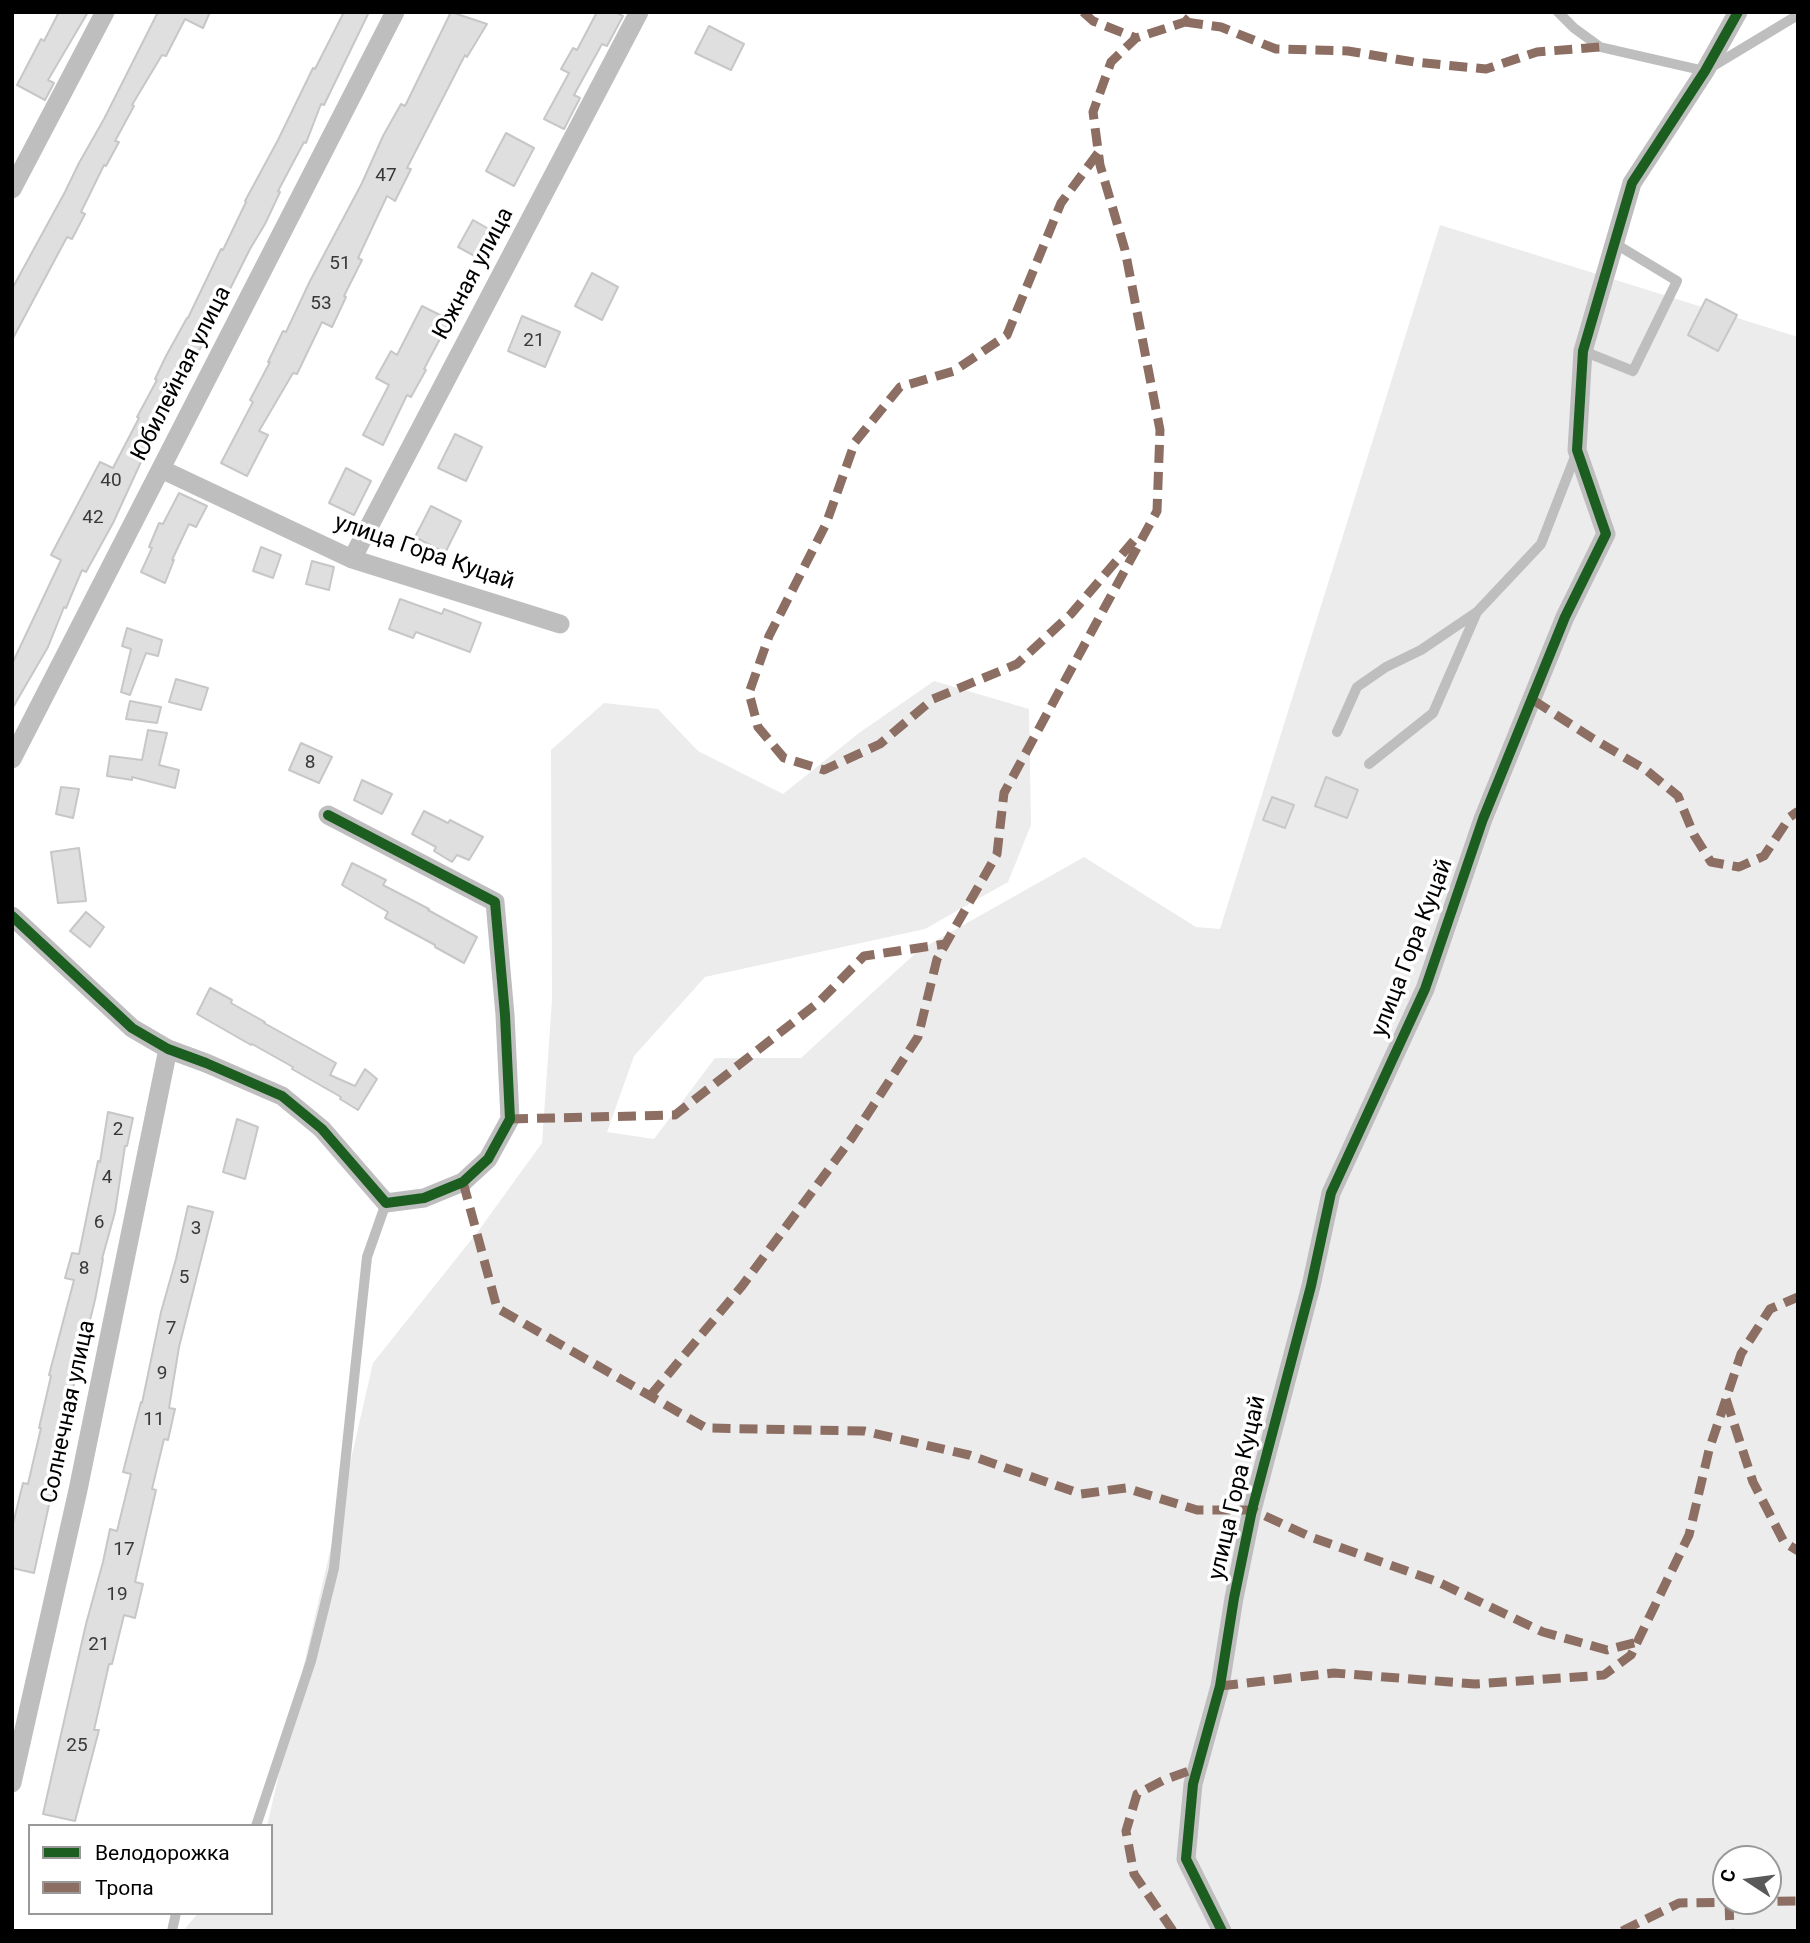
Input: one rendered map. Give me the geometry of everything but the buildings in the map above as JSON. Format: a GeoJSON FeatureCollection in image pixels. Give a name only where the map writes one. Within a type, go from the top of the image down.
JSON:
{"type":"FeatureCollection","features":[{"type":"Feature","properties":{"kind":"street"},"geometry":{"type":"LineString","coordinates":[[12,189],[105,12]]}},
{"type":"Feature","properties":{"kind":"street","name":"Юбилейная улица"},"geometry":{"type":"LineString","coordinates":[[12,759],[395,12]]}},
{"type":"Feature","properties":{"kind":"street","name":"Южная улица"},"geometry":{"type":"LineString","coordinates":[[352,559],[639,12]]}},
{"type":"Feature","properties":{"kind":"street","name":"улица Гора Куцай"},"geometry":{"type":"LineString","coordinates":[[1222,1931],[1186,1859],[1193,1784],[1220,1686],[1252,1510],[1311,1286],[1331,1193],[1425,989],[1483,819],[1565,618],[1606,534],[1577,450],[1583,351],[1632,183],[1705,71],[1738,12]]}},
{"type":"Feature","properties":{"kind":"street","name":"улица Гора Куцай"},"geometry":{"type":"LineString","coordinates":[[161,469],[352,559],[560,624]]}},
{"type":"Feature","properties":{"kind":"street"},"geometry":{"type":"LineString","coordinates":[[12,916],[132,1028],[168,1049],[282,1096],[322,1129],[386,1203],[424,1198],[463,1182],[488,1159],[510,1119],[505,1015],[495,902],[328,815]]}},
{"type":"Feature","properties":{"kind":"street","name":"Солнечная улица"},"geometry":{"type":"LineString","coordinates":[[12,1783],[78,1490],[168,1049]]}},
{"type":"Feature","properties":{"kind":"lane"},"geometry":{"type":"LineString","coordinates":[[1558,12],[1574,29],[1600,47],[1705,71],[1798,15]]}},
{"type":"Feature","properties":{"kind":"lane"},"geometry":{"type":"LineString","coordinates":[[1583,351],[1633,371],[1676,281],[1614,243]]}},
{"type":"Feature","properties":{"kind":"lane"},"geometry":{"type":"LineString","coordinates":[[1337,732],[1357,687],[1387,667],[1421,650],[1477,612],[1541,544],[1577,450]]}},
{"type":"Feature","properties":{"kind":"lane"},"geometry":{"type":"LineString","coordinates":[[1369,764],[1433,713],[1477,612]]}},
{"type":"Feature","properties":{"kind":"lane"},"geometry":{"type":"LineString","coordinates":[[257,1824],[312,1661],[334,1568],[367,1257],[386,1203]]}},
{"type":"Feature","properties":{"kind":"shaded area"},"geometry":{"type":"Polygon","coordinates":[[[1440,225],[1798,337],[1798,1931],[183,1931],[196,1915],[273,1915],[273,1824],[267,1824],[373,1363],[479,1230],[542,1143],[552,1000],[551,750],[604,703],[658,709],[698,751],[783,794],[859,733],[934,681],[1029,709],[1031,825],[1008,882],[925,929],[705,977],[634,1056],[607,1132],[654,1139],[715,1058],[801,1058],[919,950],[1084,857],[1196,927],[1220,929],[1440,225]]]}},
{"type":"Feature","properties":{"kind":"marked path"},"geometry":{"type":"LineString","coordinates":[[1083,12],[1093,21],[1136,38]]}},
{"type":"Feature","properties":{"kind":"marked path"},"geometry":{"type":"LineString","coordinates":[[650,1396],[742,1286],[852,1138],[918,1037],[937,959],[997,854],[1004,793],[1157,511],[1160,430],[1125,250],[1100,165],[1093,112],[1111,62],[1136,38],[1185,22],[1194,12]]}},
{"type":"Feature","properties":{"kind":"marked path"},"geometry":{"type":"LineString","coordinates":[[1185,22],[1221,27],[1276,49],[1348,51],[1414,62],[1486,69],[1537,52],[1600,47]]}},
{"type":"Feature","properties":{"kind":"marked path"},"geometry":{"type":"LineString","coordinates":[[1098,153],[1061,203],[1007,335],[954,371],[900,387],[855,442],[826,524],[769,636],[749,693],[758,727],[784,758],[824,770],[880,744],[933,699],[1017,664],[1071,614],[1136,538]]}},
{"type":"Feature","properties":{"kind":"marked path"},"geometry":{"type":"LineString","coordinates":[[1533,700],[1646,770],[1678,796],[1694,835],[1711,862],[1739,867],[1764,856],[1790,817],[1798,811]]}},
{"type":"Feature","properties":{"kind":"marked path"},"geometry":{"type":"LineString","coordinates":[[510,1119],[675,1115],[819,1002],[864,956],[945,944]]}},
{"type":"Feature","properties":{"kind":"marked path"},"geometry":{"type":"LineString","coordinates":[[463,1182],[497,1308],[706,1428],[864,1431],[969,1455],[1081,1494],[1126,1488],[1197,1510],[1252,1510],[1311,1537],[1438,1582],[1543,1632],[1607,1650],[1637,1642]]}},
{"type":"Feature","properties":{"kind":"marked path"},"geometry":{"type":"LineString","coordinates":[[1220,1686],[1334,1673],[1475,1684],[1604,1675],[1631,1655],[1689,1535],[1709,1450],[1741,1354],[1770,1309],[1798,1297]]}},
{"type":"Feature","properties":{"kind":"marked path"},"geometry":{"type":"LineString","coordinates":[[1726,1399],[1753,1482],[1784,1542],[1798,1551]]}},
{"type":"Feature","properties":{"kind":"marked path"},"geometry":{"type":"LineString","coordinates":[[1173,1931],[1134,1874],[1126,1831],[1137,1794],[1164,1780],[1197,1768]]}},
{"type":"Feature","properties":{"kind":"marked path"},"geometry":{"type":"LineString","coordinates":[[1622,1931],[1679,1903],[1798,1901]]}},
{"type":"Feature","properties":{"kind":"marked path"},"geometry":{"type":"LineString","coordinates":[[1729,1915],[1730,1931]]}},
{"type":"Feature","properties":{"kind":"cycle path"},"geometry":{"type":"LineString","coordinates":[[1222,1931],[1186,1859],[1193,1784],[1220,1686],[1252,1510],[1311,1286],[1331,1193],[1425,989],[1483,819],[1565,617],[1606,534],[1577,450],[1583,351],[1632,183],[1705,71],[1738,12]]}},
{"type":"Feature","properties":{"kind":"cycle path"},"geometry":{"type":"LineString","coordinates":[[12,916],[132,1028],[168,1049],[282,1096],[322,1129],[386,1203],[424,1198],[463,1182],[488,1159],[510,1119],[505,1015],[495,902],[328,815]]}}]}
